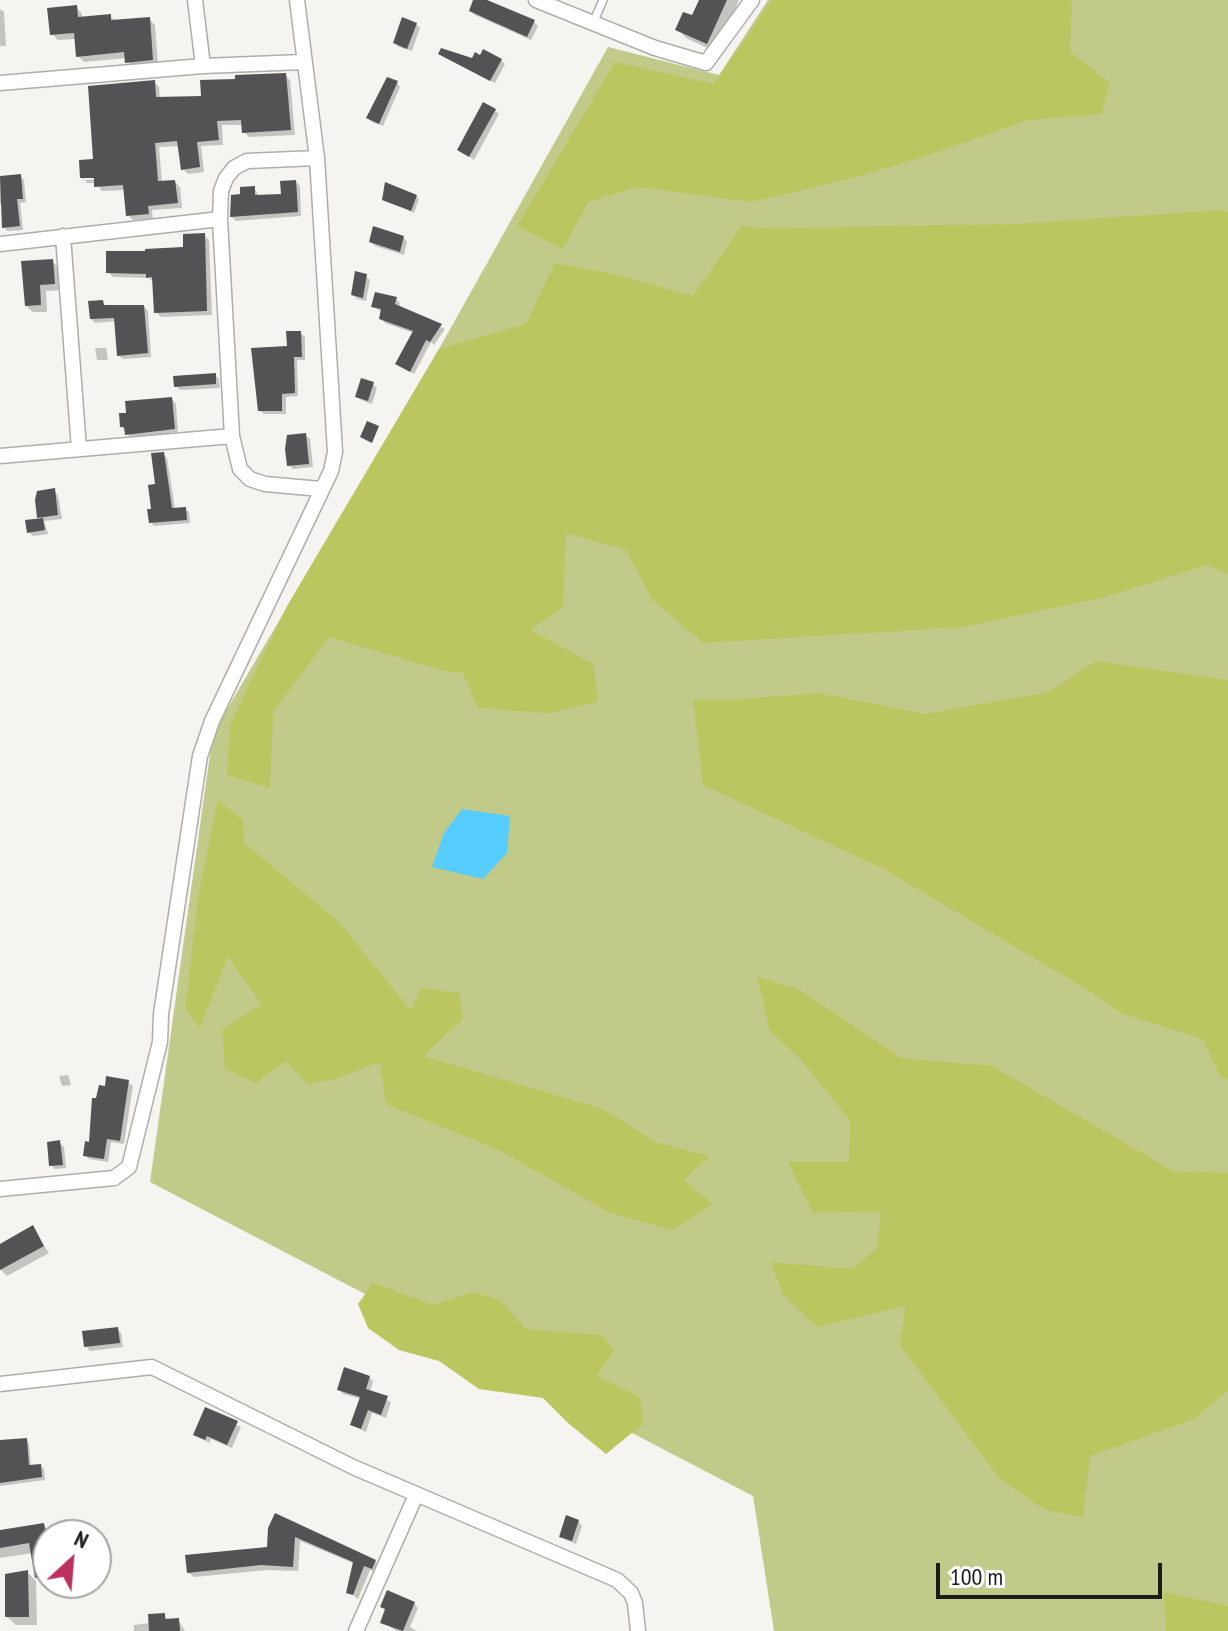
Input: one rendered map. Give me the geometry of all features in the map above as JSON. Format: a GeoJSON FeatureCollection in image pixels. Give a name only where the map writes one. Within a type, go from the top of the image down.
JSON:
{"type":"FeatureCollection","features":[{"type":"Feature","properties":{"kind":"street"},"geometry":{"type":"LineString","coordinates":[[195,0],[203,66]]}},
{"type":"Feature","properties":{"kind":"street"},"geometry":{"type":"LineString","coordinates":[[0,1189],[114,1178],[129,1167],[160,1042],[161,1014],[200,756],[212,721],[331,471],[335,452],[317,158],[297,0]]}},
{"type":"Feature","properties":{"kind":"street"},"geometry":{"type":"LineString","coordinates":[[536,0],[655,48],[706,63],[752,0]]}},
{"type":"Feature","properties":{"kind":"street"},"geometry":{"type":"LineString","coordinates":[[0,83],[203,66],[303,62]]}},
{"type":"Feature","properties":{"kind":"street"},"geometry":{"type":"LineString","coordinates":[[317,158],[247,161],[234,168],[221,191],[220,219],[232,436],[240,469],[250,479],[265,484],[321,489]]}},
{"type":"Feature","properties":{"kind":"street"},"geometry":{"type":"LineString","coordinates":[[0,244],[220,219]]}},
{"type":"Feature","properties":{"kind":"street"},"geometry":{"type":"LineString","coordinates":[[63,236],[79,449]]}},
{"type":"Feature","properties":{"kind":"street"},"geometry":{"type":"LineString","coordinates":[[0,456],[232,436]]}},
{"type":"Feature","properties":{"kind":"street"},"geometry":{"type":"LineString","coordinates":[[0,1384],[152,1367],[353,1467],[617,1580],[631,1593],[638,1631]]}},
{"type":"Feature","properties":{"kind":"street"},"geometry":{"type":"LineString","coordinates":[[356,1631],[416,1495]]}},
{"type":"Feature","properties":{"kind":"lane"},"geometry":{"type":"LineString","coordinates":[[594,21],[603,0]]}},
{"type":"Feature","properties":{"kind":"green space"},"geometry":{"type":"Polygon","coordinates":[[[768,0],[1228,0],[1228,1631],[774,1631],[753,1496],[150,1182],[213,733],[439,349],[608,47],[719,75],[768,0]]]}},
{"type":"Feature","properties":{"kind":"green space"},"geometry":{"type":"Polygon","coordinates":[[[772,0],[1072,0],[1070,52],[1109,82],[1102,114],[1028,120],[856,177],[752,202],[638,187],[588,202],[563,249],[517,226],[615,62],[714,84],[772,0]]]}},
{"type":"Feature","properties":{"kind":"green space"},"geometry":{"type":"Polygon","coordinates":[[[1220,210],[1228,212],[1228,574],[1207,565],[1105,597],[963,627],[703,643],[652,599],[626,550],[566,533],[563,607],[530,630],[593,664],[598,701],[549,713],[478,708],[463,673],[441,670],[329,637],[273,712],[270,788],[227,775],[230,725],[287,606],[439,349],[526,324],[555,263],[621,276],[693,296],[742,226],[1017,224],[1220,210]]]}},
{"type":"Feature","properties":{"kind":"green space"},"geometry":{"type":"Polygon","coordinates":[[[1096,661],[1228,680],[1228,1079],[1220,1076],[1203,1039],[1123,1014],[882,868],[703,785],[693,700],[819,693],[925,714],[1049,692],[1096,661]]]}},
{"type":"Feature","properties":{"kind":"green space"},"geometry":{"type":"Polygon","coordinates":[[[218,800],[243,820],[244,843],[339,922],[411,1011],[421,988],[459,993],[463,1019],[423,1056],[603,1109],[655,1142],[710,1156],[684,1180],[712,1204],[672,1230],[608,1212],[501,1151],[386,1104],[380,1062],[335,1079],[308,1084],[286,1061],[256,1083],[225,1069],[222,1030],[261,1004],[228,956],[200,1028],[185,1009],[200,886],[218,800]]]}},
{"type":"Feature","properties":{"kind":"green space"},"geometry":{"type":"Polygon","coordinates":[[[757,977],[798,989],[902,1058],[992,1066],[1173,1171],[1228,1173],[1228,1390],[1194,1419],[1090,1456],[1083,1517],[1045,1510],[999,1478],[900,1345],[905,1306],[817,1327],[783,1294],[771,1262],[853,1269],[877,1248],[881,1212],[813,1213],[788,1162],[849,1162],[850,1120],[801,1060],[770,1031],[757,977]]]}},
{"type":"Feature","properties":{"kind":"green space"},"geometry":{"type":"Polygon","coordinates":[[[373,1283],[433,1305],[473,1292],[499,1300],[527,1329],[601,1335],[614,1350],[597,1376],[640,1397],[643,1424],[606,1454],[543,1398],[479,1389],[439,1361],[399,1350],[368,1328],[358,1304],[373,1283]]]}},
{"type":"Feature","properties":{"kind":"green space"},"geometry":{"type":"Polygon","coordinates":[[[1164,1592],[1228,1606],[1228,1631],[1166,1631],[1164,1592]]]}},
{"type":"Feature","properties":{"kind":"water"},"geometry":{"type":"Polygon","coordinates":[[[462,809],[510,816],[507,853],[483,879],[432,867],[444,833],[462,809]]]}},
{"type":"Feature","properties":{"kind":"building"},"geometry":{"type":"Polygon","coordinates":[[[473,0],[487,0],[535,20],[527,37],[469,11],[473,0]]]}},
{"type":"Feature","properties":{"kind":"building"},"geometry":{"type":"Polygon","coordinates":[[[699,0],[727,0],[707,44],[675,30],[683,12],[692,15],[699,0]]]}},
{"type":"Feature","properties":{"kind":"building"},"geometry":{"type":"Polygon","coordinates":[[[77,5],[78,17],[111,14],[111,20],[150,17],[153,60],[125,63],[124,52],[76,57],[74,33],[50,35],[47,8],[77,5]]]}},
{"type":"Feature","properties":{"kind":"building"},"geometry":{"type":"Polygon","coordinates":[[[402,17],[417,23],[407,49],[393,43],[402,17]]]}},
{"type":"Feature","properties":{"kind":"building"},"geometry":{"type":"Polygon","coordinates":[[[441,48],[472,58],[475,52],[480,55],[483,49],[502,59],[490,81],[438,54],[441,48]]]}},
{"type":"Feature","properties":{"kind":"building"},"geometry":{"type":"Polygon","coordinates":[[[286,73],[291,130],[242,133],[241,120],[217,121],[219,140],[197,142],[200,167],[181,170],[177,141],[155,143],[158,181],[175,180],[178,203],[148,206],[149,214],[126,216],[123,185],[94,187],[94,178],[80,178],[79,160],[93,159],[88,86],[155,80],[156,97],[201,96],[200,80],[286,73]]]}},
{"type":"Feature","properties":{"kind":"building"},"geometry":{"type":"Polygon","coordinates":[[[387,77],[398,81],[379,124],[366,118],[387,77]]]}},
{"type":"Feature","properties":{"kind":"building"},"geometry":{"type":"Polygon","coordinates":[[[483,102],[496,109],[469,157],[457,150],[483,102]]]}},
{"type":"Feature","properties":{"kind":"building"},"geometry":{"type":"Polygon","coordinates":[[[21,174],[23,199],[17,199],[20,226],[2,228],[0,176],[21,174]]]}},
{"type":"Feature","properties":{"kind":"building"},"geometry":{"type":"Polygon","coordinates":[[[296,180],[298,212],[230,217],[231,195],[240,194],[240,187],[255,186],[255,195],[281,194],[280,181],[296,180]]]}},
{"type":"Feature","properties":{"kind":"building"},"geometry":{"type":"Polygon","coordinates":[[[385,182],[417,195],[411,211],[382,200],[385,182]]]}},
{"type":"Feature","properties":{"kind":"building"},"geometry":{"type":"Polygon","coordinates":[[[373,226],[404,236],[400,252],[369,242],[373,226]]]}},
{"type":"Feature","properties":{"kind":"building"},"geometry":{"type":"Polygon","coordinates":[[[205,233],[207,311],[154,313],[152,277],[146,278],[146,274],[106,273],[106,251],[183,247],[183,234],[205,233]]]}},
{"type":"Feature","properties":{"kind":"building"},"geometry":{"type":"Polygon","coordinates":[[[53,259],[55,284],[40,285],[41,305],[25,306],[21,261],[53,259]]]}},
{"type":"Feature","properties":{"kind":"building"},"geometry":{"type":"Polygon","coordinates":[[[355,271],[367,274],[363,298],[351,295],[355,271]]]}},
{"type":"Feature","properties":{"kind":"building"},"geometry":{"type":"Polygon","coordinates":[[[375,292],[397,297],[395,304],[442,324],[430,342],[426,340],[410,372],[395,364],[413,331],[379,319],[381,309],[371,307],[375,292]]]}},
{"type":"Feature","properties":{"kind":"building"},"geometry":{"type":"Polygon","coordinates":[[[103,300],[104,305],[144,305],[148,353],[117,356],[114,318],[90,319],[88,301],[103,300]]]}},
{"type":"Feature","properties":{"kind":"building"},"geometry":{"type":"Polygon","coordinates":[[[286,331],[301,331],[302,357],[294,357],[295,393],[282,394],[282,411],[258,411],[251,348],[287,346],[286,331]]]}},
{"type":"Feature","properties":{"kind":"building"},"geometry":{"type":"Polygon","coordinates":[[[216,373],[216,384],[174,387],[173,376],[216,373]]]}},
{"type":"Feature","properties":{"kind":"building"},"geometry":{"type":"Polygon","coordinates":[[[361,378],[374,382],[368,401],[355,397],[361,378]]]}},
{"type":"Feature","properties":{"kind":"building"},"geometry":{"type":"Polygon","coordinates":[[[172,397],[175,429],[125,435],[124,427],[120,427],[119,413],[126,413],[125,401],[172,397]]]}},
{"type":"Feature","properties":{"kind":"building"},"geometry":{"type":"Polygon","coordinates":[[[367,421],[379,426],[372,443],[360,437],[367,421]]]}},
{"type":"Feature","properties":{"kind":"building"},"geometry":{"type":"Polygon","coordinates":[[[306,433],[309,464],[287,466],[287,435],[306,433]]]}},
{"type":"Feature","properties":{"kind":"building"},"geometry":{"type":"Polygon","coordinates":[[[164,452],[172,508],[186,507],[187,520],[149,523],[148,485],[155,484],[151,453],[164,452]]]}},
{"type":"Feature","properties":{"kind":"building"},"geometry":{"type":"Polygon","coordinates":[[[55,488],[58,515],[37,518],[37,491],[55,488]]]}},
{"type":"Feature","properties":{"kind":"building"},"geometry":{"type":"Polygon","coordinates":[[[43,518],[45,530],[27,533],[25,520],[43,518]]]}},
{"type":"Feature","properties":{"kind":"building"},"geometry":{"type":"Polygon","coordinates":[[[106,1076],[129,1080],[120,1141],[107,1139],[104,1159],[83,1156],[85,1141],[89,1142],[92,1098],[96,1098],[99,1085],[105,1086],[106,1076]]]}},
{"type":"Feature","properties":{"kind":"building"},"geometry":{"type":"Polygon","coordinates":[[[60,1140],[63,1165],[49,1166],[47,1142],[60,1140]]]}},
{"type":"Feature","properties":{"kind":"building"},"geometry":{"type":"Polygon","coordinates":[[[33,1225],[44,1246],[0,1270],[0,1244],[33,1225]]]}},
{"type":"Feature","properties":{"kind":"building"},"geometry":{"type":"Polygon","coordinates":[[[118,1327],[120,1343],[84,1347],[82,1331],[118,1327]]]}},
{"type":"Feature","properties":{"kind":"building"},"geometry":{"type":"Polygon","coordinates":[[[344,1367],[370,1376],[366,1389],[388,1396],[381,1415],[368,1410],[361,1429],[350,1425],[360,1397],[337,1390],[344,1367]]]}},
{"type":"Feature","properties":{"kind":"building"},"geometry":{"type":"Polygon","coordinates":[[[205,1407],[238,1421],[227,1445],[207,1436],[205,1440],[193,1435],[205,1407]]]}},
{"type":"Feature","properties":{"kind":"building"},"geometry":{"type":"Polygon","coordinates":[[[27,1438],[29,1465],[41,1464],[42,1477],[0,1483],[0,1440],[27,1438]]]}},
{"type":"Feature","properties":{"kind":"building"},"geometry":{"type":"Polygon","coordinates":[[[275,1513],[376,1560],[372,1569],[364,1566],[353,1595],[346,1593],[353,1562],[295,1537],[293,1567],[261,1565],[187,1573],[185,1555],[267,1547],[268,1528],[275,1513]]]}},
{"type":"Feature","properties":{"kind":"building"},"geometry":{"type":"Polygon","coordinates":[[[566,1515],[579,1520],[572,1541],[559,1537],[566,1515]]]}},
{"type":"Feature","properties":{"kind":"building"},"geometry":{"type":"Polygon","coordinates":[[[32,1525],[32,1560],[29,1543],[0,1548],[0,1530],[32,1525]]]}},
{"type":"Feature","properties":{"kind":"building"},"geometry":{"type":"Polygon","coordinates":[[[28,1570],[29,1617],[5,1617],[5,1574],[28,1570]]]}},
{"type":"Feature","properties":{"kind":"building"},"geometry":{"type":"Polygon","coordinates":[[[387,1590],[415,1602],[403,1631],[380,1623],[385,1609],[380,1607],[387,1590]]]}},
{"type":"Feature","properties":{"kind":"building"},"geometry":{"type":"Polygon","coordinates":[[[165,1613],[165,1619],[179,1618],[180,1631],[149,1631],[148,1614],[165,1613]]]}}]}
